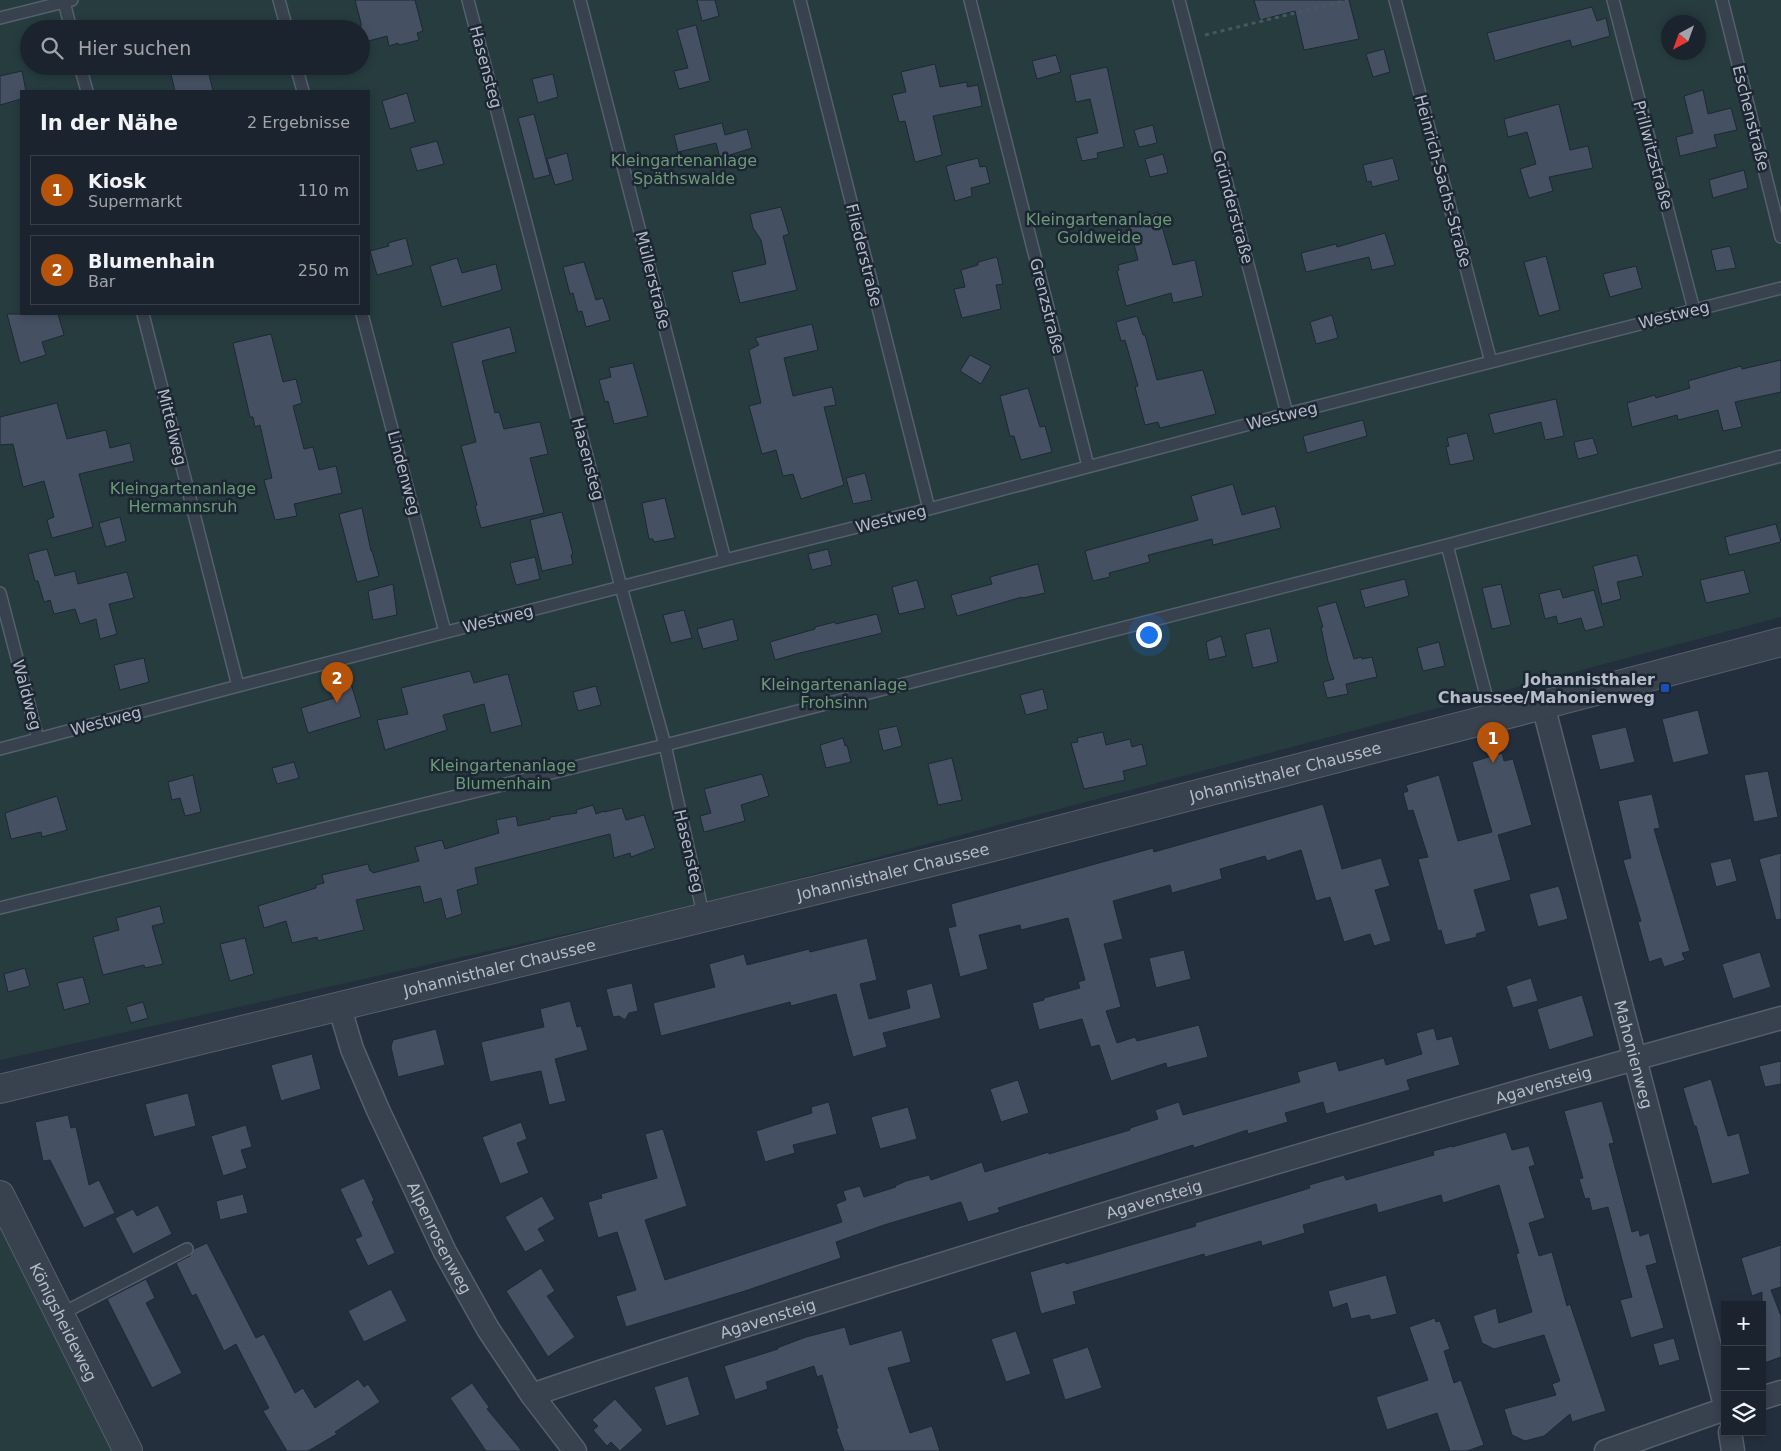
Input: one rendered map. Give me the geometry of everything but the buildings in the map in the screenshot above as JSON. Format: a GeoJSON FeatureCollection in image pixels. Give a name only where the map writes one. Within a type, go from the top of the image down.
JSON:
{"type":"FeatureCollection","features":[{"type":"Feature","properties":{"kind":"street","name":"Johannisthaler Chaussee"},"geometry":{"type":"LineString","coordinates":[[0,1089],[981,850],[1543,706],[1781,642]]}},
{"type":"Feature","properties":{"kind":"street","name":"Mahonienweg"},"geometry":{"type":"LineString","coordinates":[[1543,706],[1721,1391]]}},
{"type":"Feature","properties":{"kind":"street","name":"Alpenrosenweg"},"geometry":{"type":"LineString","coordinates":[[340,1005],[352,1049],[444,1252],[488,1328],[532,1395],[575,1451]]}},
{"type":"Feature","properties":{"kind":"street","name":"Agavensteig"},"geometry":{"type":"LineString","coordinates":[[532,1395],[631,1361],[1087,1218],[1781,1018]]}},
{"type":"Feature","properties":{"kind":"street","name":"Königsheideweg"},"geometry":{"type":"LineString","coordinates":[[0,1195],[128,1451]]}},
{"type":"Feature","properties":{"kind":"street"},"geometry":{"type":"LineString","coordinates":[[1766,1397],[1781,1392]]}},
{"type":"Feature","properties":{"kind":"street"},"geometry":{"type":"LineString","coordinates":[[1606,1451],[1721,1411]]}},
{"type":"Feature","properties":{"kind":"street"},"geometry":{"type":"LineString","coordinates":[[1731,1436],[1733,1451]]}},
{"type":"Feature","properties":{"kind":"lane"},"geometry":{"type":"LineString","coordinates":[[279,0],[284,20]]}},
{"type":"Feature","properties":{"kind":"lane","name":"Hasensteg"},"geometry":{"type":"LineString","coordinates":[[468,0],[621,587],[665,744],[704,918]]}},
{"type":"Feature","properties":{"kind":"lane","name":"Müllerstraße"},"geometry":{"type":"LineString","coordinates":[[580,0],[725,560]]}},
{"type":"Feature","properties":{"kind":"lane","name":"Fliederstraße"},"geometry":{"type":"LineString","coordinates":[[800,0],[929,510]]}},
{"type":"Feature","properties":{"kind":"lane","name":"Grenzstraße"},"geometry":{"type":"LineString","coordinates":[[970,0],[1088,466]]}},
{"type":"Feature","properties":{"kind":"lane","name":"Gründerstraße"},"geometry":{"type":"LineString","coordinates":[[1179,0],[1287,414]]}},
{"type":"Feature","properties":{"kind":"lane","name":"Heinrich-Sachs-Straße"},"geometry":{"type":"LineString","coordinates":[[1395,0],[1491,362]]}},
{"type":"Feature","properties":{"kind":"lane","name":"Prillwitzstraße"},"geometry":{"type":"LineString","coordinates":[[1613,0],[1694,310]]}},
{"type":"Feature","properties":{"kind":"lane","name":"Eschenstraße"},"geometry":{"type":"LineString","coordinates":[[1722,0],[1781,237]]}},
{"type":"Feature","properties":{"kind":"lane"},"geometry":{"type":"LineString","coordinates":[[0,18],[68,1],[70,20]]}},
{"type":"Feature","properties":{"kind":"lane"},"geometry":{"type":"LineString","coordinates":[[83,75],[87,90]]}},
{"type":"Feature","properties":{"kind":"lane"},"geometry":{"type":"LineString","coordinates":[[299,75],[303,90]]}},
{"type":"Feature","properties":{"kind":"lane","name":"Westweg"},"geometry":{"type":"LineString","coordinates":[[0,749],[725,560],[929,510],[1287,414],[1781,288]]}},
{"type":"Feature","properties":{"kind":"lane","name":"Mittelweg"},"geometry":{"type":"LineString","coordinates":[[143,315],[238,686]]}},
{"type":"Feature","properties":{"kind":"lane","name":"Lindenweg"},"geometry":{"type":"LineString","coordinates":[[362,315],[446,632]]}},
{"type":"Feature","properties":{"kind":"lane"},"geometry":{"type":"LineString","coordinates":[[0,908],[665,744],[1447,545],[1781,456]]}},
{"type":"Feature","properties":{"kind":"lane"},"geometry":{"type":"LineString","coordinates":[[1447,545],[1492,718]]}},
{"type":"Feature","properties":{"kind":"lane","name":"Waldweg"},"geometry":{"type":"LineString","coordinates":[[0,593],[38,739]]}},
{"type":"Feature","properties":{"kind":"lane"},"geometry":{"type":"LineString","coordinates":[[60,1315],[186,1249]]}},
{"type":"Feature","properties":{"kind":"path"},"geometry":{"type":"LineString","coordinates":[[1190,39],[1348,0]]}},
{"type":"Feature","properties":{"kind":"green space"},"geometry":{"type":"Polygon","coordinates":[[[0,0],[466,0],[598,458],[470,0],[1781,0],[1781,617],[709,902],[0,1060],[0,0]]]}},
{"type":"Feature","properties":{"kind":"green space"},"geometry":{"type":"Polygon","coordinates":[[[0,1225],[112,1451],[0,1451],[0,1225]]]}},
{"type":"Feature","properties":{"kind":"place","name":"Johannisthaler Chaussee/Mahonienweg"},"geometry":{"type":"Point","coordinates":[1665,688]}},
{"type":"Feature","properties":{"kind":"place","name":"Blumenhain"},"geometry":{"type":"Point","coordinates":[337,703]}},
{"type":"Feature","properties":{"kind":"place","name":"Kiosk"},"geometry":{"type":"Point","coordinates":[1493,763]}},
{"type":"Feature","properties":{"kind":"park label","name":"Kleingartenanlage Späthswalde"},"geometry":{"type":"Point","coordinates":[684,169]}},
{"type":"Feature","properties":{"kind":"park label","name":"Kleingartenanlage Goldweide"},"geometry":{"type":"Point","coordinates":[1099,228]}},
{"type":"Feature","properties":{"kind":"park label","name":"Kleingartenanlage Hermannsruh"},"geometry":{"type":"Point","coordinates":[183,497]}},
{"type":"Feature","properties":{"kind":"park label","name":"Kleingartenanlage Frohsinn"},"geometry":{"type":"Point","coordinates":[834,693]}},
{"type":"Feature","properties":{"kind":"park label","name":"Kleingartenanlage Blumenhain"},"geometry":{"type":"Point","coordinates":[503,774]}}]}
